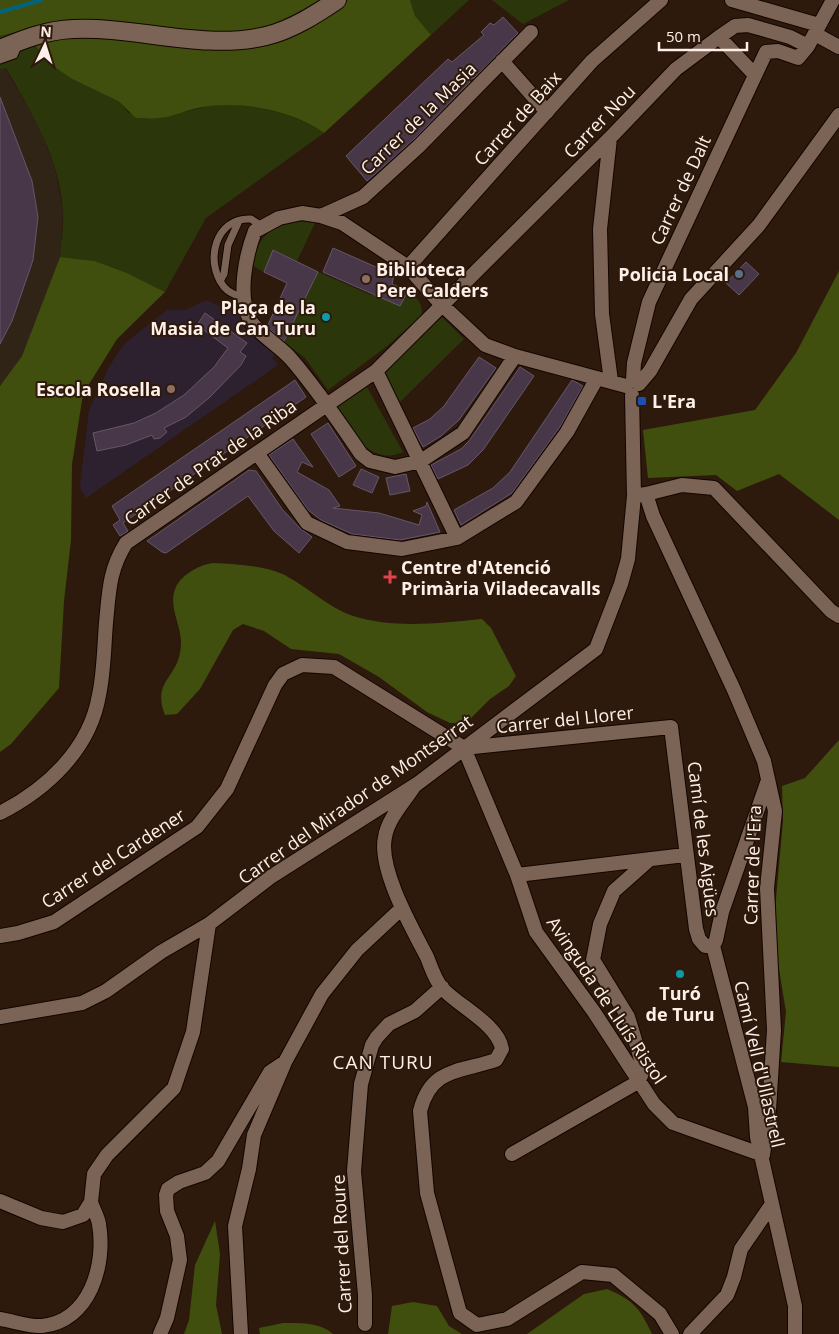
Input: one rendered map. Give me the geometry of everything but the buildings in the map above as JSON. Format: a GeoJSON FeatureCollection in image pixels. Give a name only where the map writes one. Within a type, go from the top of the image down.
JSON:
{"type":"FeatureCollection","features":[{"type":"Feature","properties":{"kind":"street"},"geometry":{"type":"LineString","coordinates":[[0,49],[39,34],[73,29],[193,38],[248,39],[264,36],[290,27],[337,0]]}},
{"type":"Feature","properties":{"kind":"street","name":"Carrer de Baix"},"geometry":{"type":"LineString","coordinates":[[408,268],[592,61],[661,0]]}},
{"type":"Feature","properties":{"kind":"street"},"geometry":{"type":"LineString","coordinates":[[732,0],[839,47]]}},
{"type":"Feature","properties":{"kind":"street"},"geometry":{"type":"LineString","coordinates":[[814,35],[833,0]]}},
{"type":"Feature","properties":{"kind":"street","name":"Carrer Nou"},"geometry":{"type":"LineString","coordinates":[[441,304],[610,138],[676,69],[719,37],[735,26],[748,25],[783,35],[814,35]]}},
{"type":"Feature","properties":{"kind":"street","name":"Carrer de la Masia"},"geometry":{"type":"LineString","coordinates":[[321,216],[363,197],[419,146],[531,32]]}},
{"type":"Feature","properties":{"kind":"street","name":"Carrer de Dalt"},"geometry":{"type":"LineString","coordinates":[[632,386],[634,363],[649,302],[766,52],[778,51],[798,58],[814,35]]}},
{"type":"Feature","properties":{"kind":"street"},"geometry":{"type":"LineString","coordinates":[[719,37],[755,75]]}},
{"type":"Feature","properties":{"kind":"street"},"geometry":{"type":"LineString","coordinates":[[502,61],[547,112]]}},
{"type":"Feature","properties":{"kind":"street"},"geometry":{"type":"LineString","coordinates":[[516,356],[462,433],[421,461],[395,467],[370,461],[361,454],[326,404],[290,358],[250,320],[244,298],[244,275],[247,253],[255,231],[287,216],[302,213],[321,216],[342,223],[408,268],[441,304],[485,345],[516,356],[632,386],[650,372],[691,299],[759,225],[839,115]]}},
{"type":"Feature","properties":{"kind":"street"},"geometry":{"type":"LineString","coordinates":[[257,453],[307,522],[347,542],[402,549],[457,538],[516,502],[604,380],[600,229],[610,138]]}},
{"type":"Feature","properties":{"kind":"street","name":"Carrer de Prat de la Riba"},"geometry":{"type":"LineString","coordinates":[[0,813],[41,788],[70,759],[87,732],[99,696],[110,578],[117,558],[126,543],[376,371],[441,304]]}},
{"type":"Feature","properties":{"kind":"street"},"geometry":{"type":"LineString","coordinates":[[376,371],[457,538]]}},
{"type":"Feature","properties":{"kind":"street","name":"Carrer del Mirador de Montserrat"},"geometry":{"type":"LineString","coordinates":[[0,1017],[92,1000],[161,952],[209,924],[272,876],[377,807],[417,784],[596,649],[621,584],[628,559],[640,495],[632,386]]}},
{"type":"Feature","properties":{"kind":"street"},"geometry":{"type":"LineString","coordinates":[[640,495],[682,485],[714,488],[789,568],[831,611],[839,616]]}},
{"type":"Feature","properties":{"kind":"street","name":"Carrer de l'Era"},"geometry":{"type":"LineString","coordinates":[[640,495],[653,516],[734,690],[764,761],[775,811],[767,888],[774,1030],[769,1110],[763,1155]]}},
{"type":"Feature","properties":{"kind":"street","name":"Carrer del Cardener"},"geometry":{"type":"LineString","coordinates":[[0,936],[18,933],[54,922],[197,827],[227,789],[275,684],[283,674],[302,665],[334,667],[464,748]]}},
{"type":"Feature","properties":{"kind":"street","name":"Carrer del Llorer"},"geometry":{"type":"LineString","coordinates":[[464,748],[671,727]]}},
{"type":"Feature","properties":{"kind":"street","name":"Camí de les Aigües"},"geometry":{"type":"LineString","coordinates":[[671,727],[685,855],[699,939],[705,946],[713,946]]}},
{"type":"Feature","properties":{"kind":"street","name":"Avinguda de Lluís Ristol"},"geometry":{"type":"LineString","coordinates":[[464,748],[517,874],[536,932],[594,1012],[654,1104],[673,1123],[763,1155]]}},
{"type":"Feature","properties":{"kind":"street"},"geometry":{"type":"LineString","coordinates":[[713,946],[722,912],[768,780]]}},
{"type":"Feature","properties":{"kind":"street"},"geometry":{"type":"LineString","coordinates":[[417,784],[388,828],[383,846],[388,869],[402,908],[442,987],[496,1034],[502,1049],[496,1060],[456,1070],[437,1079],[423,1098],[420,1111],[427,1193],[460,1313],[477,1325],[507,1320],[582,1272],[605,1274],[613,1275],[654,1309],[672,1334]]}},
{"type":"Feature","properties":{"kind":"street"},"geometry":{"type":"LineString","coordinates":[[517,874],[685,855]]}},
{"type":"Feature","properties":{"kind":"street"},"geometry":{"type":"LineString","coordinates":[[512,1154],[638,1082],[644,1069],[628,1018],[593,960],[600,924],[614,891],[650,859]]}},
{"type":"Feature","properties":{"kind":"street"},"geometry":{"type":"LineString","coordinates":[[240,1334],[235,1226],[249,1169],[254,1135],[285,1062],[322,994],[357,950],[402,908]]}},
{"type":"Feature","properties":{"kind":"street"},"geometry":{"type":"LineString","coordinates":[[0,1201],[41,1218],[63,1222],[83,1215],[91,1202],[94,1174],[108,1155],[174,1088],[192,1032],[209,924]]}},
{"type":"Feature","properties":{"kind":"street","name":"Camí Vell d'Ullastrell"},"geometry":{"type":"LineString","coordinates":[[713,946],[755,1107],[757,1137],[763,1155],[795,1306],[795,1334]]}},
{"type":"Feature","properties":{"kind":"street","name":"Carrer del Roure"},"geometry":{"type":"LineString","coordinates":[[364,1324],[364,1295],[354,1171],[361,1084],[372,1045],[377,1037],[389,1024],[415,1011],[442,987]]}},
{"type":"Feature","properties":{"kind":"street"},"geometry":{"type":"LineString","coordinates":[[160,1334],[168,1318],[180,1260],[177,1236],[167,1211],[166,1196],[168,1189],[179,1182],[205,1172],[218,1161],[270,1072],[285,1062]]}},
{"type":"Feature","properties":{"kind":"street"},"geometry":{"type":"LineString","coordinates":[[0,1319],[40,1326],[52,1324],[71,1314],[85,1300],[97,1278],[100,1253],[99,1223],[91,1202]]}},
{"type":"Feature","properties":{"kind":"street"},"geometry":{"type":"LineString","coordinates":[[690,1334],[727,1295],[734,1277],[740,1248],[772,1204]]}},
{"type":"Feature","properties":{"kind":"lane"},"geometry":{"type":"LineString","coordinates":[[0,60],[14,55],[20,41]]}},
{"type":"Feature","properties":{"kind":"lane"},"geometry":{"type":"LineString","coordinates":[[244,298],[224,288],[220,281],[214,254],[215,246],[222,230],[239,221],[251,219],[263,227]]}},
{"type":"Feature","properties":{"kind":"lane"},"geometry":{"type":"LineString","coordinates":[[220,281],[224,274],[228,245],[239,221]]}},
{"type":"Feature","properties":{"kind":"shaded area"},"geometry":{"type":"Polygon","coordinates":[[[5,68],[39,126],[54,165],[63,210],[60,257],[22,356],[0,386],[0,70],[5,68]]]}},
{"type":"Feature","properties":{"kind":"shaded area","name":"Escola Rosella"},"geometry":{"type":"Polygon","coordinates":[[[207,300],[229,311],[239,311],[246,329],[275,355],[272,358],[278,365],[86,498],[80,487],[89,410],[109,367],[124,344],[167,310],[185,310],[207,300]]]}},
{"type":"Feature","properties":{"kind":"green space"},"geometry":{"type":"Polygon","coordinates":[[[0,0],[410,0],[415,16],[431,35],[324,133],[312,125],[282,113],[250,106],[218,105],[192,109],[165,117],[136,118],[118,101],[72,79],[53,66],[45,59],[25,30],[0,36],[0,0]]]}},
{"type":"Feature","properties":{"kind":"green space"},"geometry":{"type":"Polygon","coordinates":[[[410,0],[469,0],[431,35],[415,17],[410,0]]]}},
{"type":"Feature","properties":{"kind":"green space"},"geometry":{"type":"Polygon","coordinates":[[[492,0],[569,0],[523,24],[492,0]]]}},
{"type":"Feature","properties":{"kind":"green space"},"geometry":{"type":"Polygon","coordinates":[[[25,30],[72,79],[118,101],[129,113],[173,114],[212,106],[243,106],[287,115],[324,133],[206,218],[165,292],[127,273],[95,261],[60,257],[63,211],[61,191],[56,172],[43,136],[25,101],[6,68],[0,70],[0,36],[25,30]]]}},
{"type":"Feature","properties":{"kind":"green space"},"geometry":{"type":"Polygon","coordinates":[[[298,221],[315,223],[297,261],[274,250],[264,272],[252,265],[257,248],[267,234],[281,225],[298,221]]]}},
{"type":"Feature","properties":{"kind":"green space"},"geometry":{"type":"Polygon","coordinates":[[[60,257],[95,261],[127,273],[165,292],[117,339],[83,394],[72,464],[71,540],[64,601],[59,688],[11,744],[0,752],[0,386],[22,356],[60,257]]]}},
{"type":"Feature","properties":{"kind":"green space","name":"Plaça de la Masia de Can Turu"},"geometry":{"type":"Polygon","coordinates":[[[316,271],[400,306],[408,291],[419,301],[422,307],[422,315],[386,347],[328,390],[305,358],[284,342],[316,271]]]}},
{"type":"Feature","properties":{"kind":"green space"},"geometry":{"type":"Polygon","coordinates":[[[839,271],[839,520],[779,474],[737,491],[716,475],[648,478],[643,430],[755,410],[796,353],[839,271]]]}},
{"type":"Feature","properties":{"kind":"green space"},"geometry":{"type":"Polygon","coordinates":[[[442,317],[464,339],[399,403],[384,371],[442,317]]]}},
{"type":"Feature","properties":{"kind":"green space"},"geometry":{"type":"Polygon","coordinates":[[[367,387],[403,452],[381,455],[372,451],[356,436],[336,408],[367,387]]]}},
{"type":"Feature","properties":{"kind":"green space"},"geometry":{"type":"Polygon","coordinates":[[[214,563],[252,566],[281,573],[344,613],[369,620],[385,623],[418,624],[482,619],[491,628],[516,676],[509,686],[490,699],[471,718],[461,723],[450,723],[427,712],[379,677],[339,654],[291,649],[264,631],[243,624],[233,630],[200,689],[177,714],[165,715],[161,694],[176,665],[181,644],[173,601],[176,587],[187,574],[214,563]]]}},
{"type":"Feature","properties":{"kind":"green space"},"geometry":{"type":"Polygon","coordinates":[[[839,740],[839,1067],[781,1062],[786,1012],[773,932],[783,821],[782,786],[805,778],[839,740]]]}},
{"type":"Feature","properties":{"kind":"green space"},"geometry":{"type":"Polygon","coordinates":[[[215,1221],[220,1254],[216,1305],[222,1334],[184,1334],[189,1320],[195,1265],[215,1221]]]}},
{"type":"Feature","properties":{"kind":"green space"},"geometry":{"type":"Polygon","coordinates":[[[607,1289],[630,1301],[635,1306],[652,1334],[527,1334],[584,1294],[607,1289]]]}},
{"type":"Feature","properties":{"kind":"green space"},"geometry":{"type":"Polygon","coordinates":[[[413,1302],[437,1306],[449,1326],[462,1334],[388,1334],[392,1306],[413,1302]]]}},
{"type":"Feature","properties":{"kind":"green space"},"geometry":{"type":"Polygon","coordinates":[[[283,1323],[316,1325],[333,1334],[260,1334],[259,1328],[283,1323]]]}},
{"type":"Feature","properties":{"kind":"waterway"},"geometry":{"type":"LineString","coordinates":[[0,12],[41,0]]}},
{"type":"Feature","properties":{"kind":"place","name":"Policia Local"},"geometry":{"type":"Point","coordinates":[739,274]}},
{"type":"Feature","properties":{"kind":"place","name":"Biblioteca Pere Calders"},"geometry":{"type":"Point","coordinates":[366,279]}},
{"type":"Feature","properties":{"kind":"place","name":"Plaça de la Masia de Can Turu"},"geometry":{"type":"Point","coordinates":[326,317]}},
{"type":"Feature","properties":{"kind":"place","name":"Escola Rosella"},"geometry":{"type":"Point","coordinates":[171,389]}},
{"type":"Feature","properties":{"kind":"place","name":"L'Era"},"geometry":{"type":"Point","coordinates":[642,401]}},
{"type":"Feature","properties":{"kind":"place","name":"Centre d'Atenció Primària Viladecavalls"},"geometry":{"type":"Point","coordinates":[390,577]}},
{"type":"Feature","properties":{"kind":"place","name":"Turó de Turu"},"geometry":{"type":"Point","coordinates":[680,974]}},
{"type":"Feature","properties":{"kind":"district","name":"CAN TURU"},"geometry":{"type":"Point","coordinates":[383,1062]}}]}
